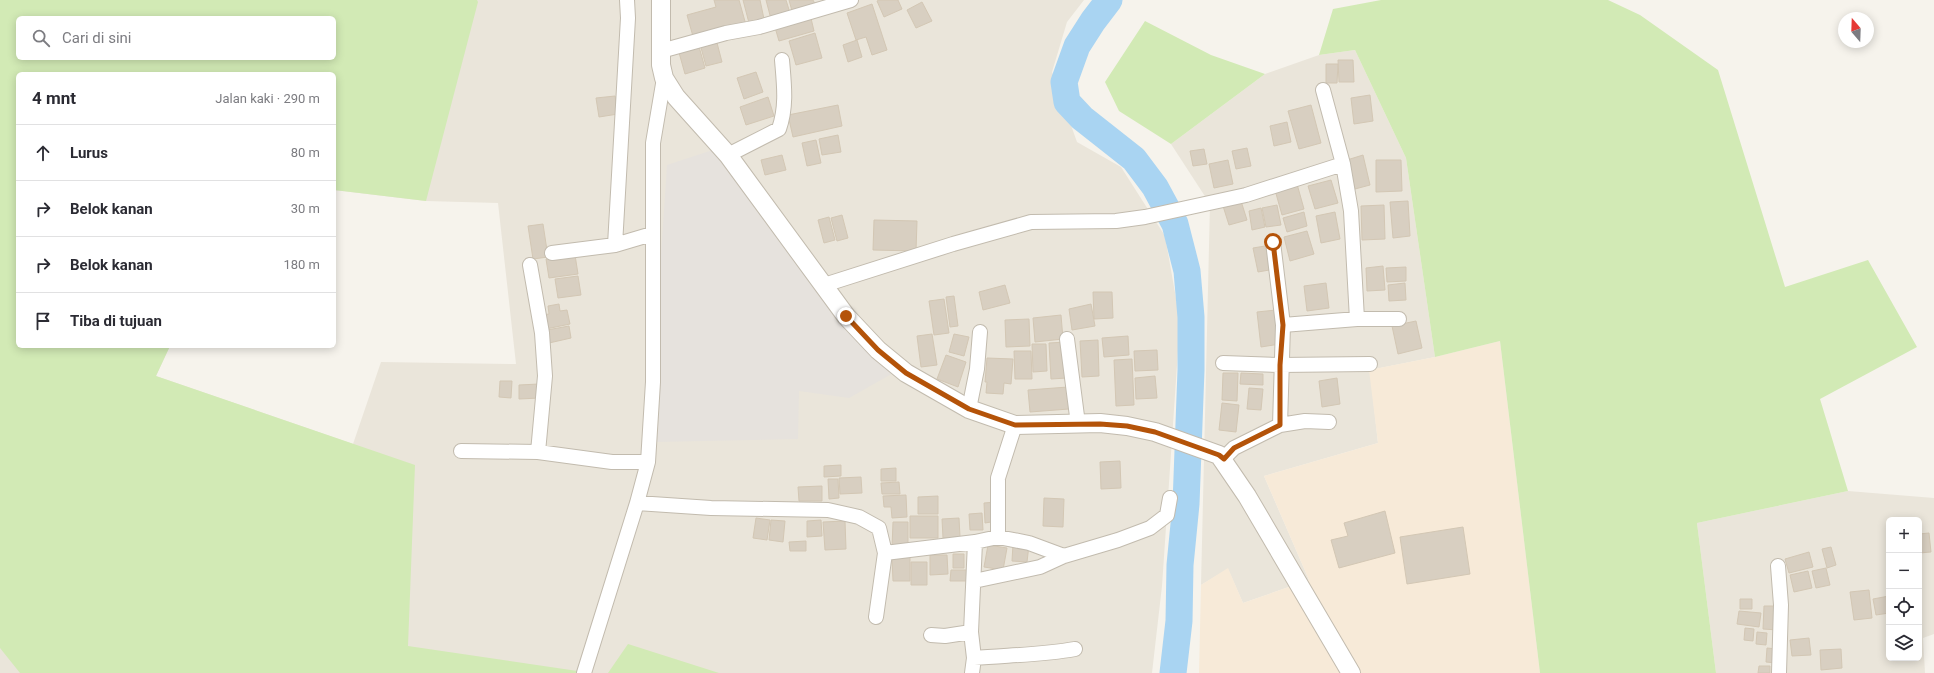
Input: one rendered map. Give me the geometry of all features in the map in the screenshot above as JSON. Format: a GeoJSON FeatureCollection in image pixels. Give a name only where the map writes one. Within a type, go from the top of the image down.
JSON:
{"type":"FeatureCollection","features":[{"type":"Feature","properties":{"kind":"street"},"geometry":{"type":"LineString","coordinates":[[622,243],[628,18],[627,0]]}},
{"type":"Feature","properties":{"kind":"street"},"geometry":{"type":"LineString","coordinates":[[661,0],[661,65],[664,78],[676,97],[728,155],[846,316],[878,350],[906,373],[969,409],[1015,425],[1078,424],[1127,426],[1172,438],[1221,457],[1351,673]]}},
{"type":"Feature","properties":{"kind":"street"},"geometry":{"type":"LineString","coordinates":[[661,51],[726,33],[759,27],[851,0]]}},
{"type":"Feature","properties":{"kind":"street"},"geometry":{"type":"LineString","coordinates":[[728,155],[779,129],[783,116],[786,95],[782,60]]}},
{"type":"Feature","properties":{"kind":"street"},"geometry":{"type":"LineString","coordinates":[[584,673],[637,503],[652,382],[648,235],[654,143],[664,78]]}},
{"type":"Feature","properties":{"kind":"street"},"geometry":{"type":"LineString","coordinates":[[1323,90],[1343,164],[1351,211],[1357,319]]}},
{"type":"Feature","properties":{"kind":"street"},"geometry":{"type":"LineString","coordinates":[[824,285],[953,244],[1031,222],[1116,221],[1146,217],[1246,195],[1343,164]]}},
{"type":"Feature","properties":{"kind":"street"},"geometry":{"type":"LineString","coordinates":[[552,253],[622,243],[648,235]]}},
{"type":"Feature","properties":{"kind":"street"},"geometry":{"type":"LineString","coordinates":[[1273,242],[1283,325],[1280,365],[1280,425]]}},
{"type":"Feature","properties":{"kind":"street"},"geometry":{"type":"LineString","coordinates":[[530,265],[542,333],[545,376],[538,452]]}},
{"type":"Feature","properties":{"kind":"street"},"geometry":{"type":"LineString","coordinates":[[1283,325],[1357,319],[1399,319]]}},
{"type":"Feature","properties":{"kind":"street"},"geometry":{"type":"LineString","coordinates":[[969,409],[977,369],[980,332]]}},
{"type":"Feature","properties":{"kind":"street"},"geometry":{"type":"LineString","coordinates":[[1067,339],[1078,424]]}},
{"type":"Feature","properties":{"kind":"street"},"geometry":{"type":"LineString","coordinates":[[1223,363],[1280,365],[1370,364]]}},
{"type":"Feature","properties":{"kind":"street"},"geometry":{"type":"LineString","coordinates":[[1221,457],[1234,448],[1280,425],[1305,421],[1329,422]]}},
{"type":"Feature","properties":{"kind":"street"},"geometry":{"type":"LineString","coordinates":[[998,537],[998,478],[1015,425]]}},
{"type":"Feature","properties":{"kind":"street"},"geometry":{"type":"LineString","coordinates":[[461,451],[538,452],[612,462],[642,462]]}},
{"type":"Feature","properties":{"kind":"street"},"geometry":{"type":"LineString","coordinates":[[974,581],[1040,567],[1064,556],[1118,540],[1150,528],[1167,515],[1170,498]]}},
{"type":"Feature","properties":{"kind":"street"},"geometry":{"type":"LineString","coordinates":[[637,503],[711,508],[828,510],[859,517],[879,528],[885,553],[876,617]]}},
{"type":"Feature","properties":{"kind":"street"},"geometry":{"type":"LineString","coordinates":[[885,553],[975,542],[998,537],[1029,543],[1064,556]]}},
{"type":"Feature","properties":{"kind":"street"},"geometry":{"type":"LineString","coordinates":[[972,673],[974,658],[971,632],[975,542]]}},
{"type":"Feature","properties":{"kind":"street"},"geometry":{"type":"LineString","coordinates":[[1778,566],[1781,612],[1779,673]]}},
{"type":"Feature","properties":{"kind":"street"},"geometry":{"type":"LineString","coordinates":[[931,635],[945,636],[971,632]]}},
{"type":"Feature","properties":{"kind":"street"},"geometry":{"type":"LineString","coordinates":[[974,658],[1027,653],[1051,653],[1074,649]]}},
{"type":"Feature","properties":{"kind":"shaded area"},"geometry":{"type":"Polygon","coordinates":[[[0,0],[1084,0],[1067,22],[1052,72],[1077,142],[1121,167],[1165,236],[1180,321],[1162,586],[1152,673],[0,673],[0,0]]]}},
{"type":"Feature","properties":{"kind":"shaded area"},"geometry":{"type":"Polygon","coordinates":[[[1355,50],[1406,158],[1435,357],[1370,370],[1378,443],[1264,476],[1309,580],[1243,603],[1228,569],[1201,585],[1210,204],[1171,144],[1265,74],[1319,55],[1355,50]]]}},
{"type":"Feature","properties":{"kind":"shaded area"},"geometry":{"type":"Polygon","coordinates":[[[725,146],[895,372],[849,398],[799,391],[798,439],[655,442],[658,301],[667,165],[725,146]]]}},
{"type":"Feature","properties":{"kind":"shaded area"},"geometry":{"type":"Polygon","coordinates":[[[1500,341],[1540,673],[1199,673],[1201,585],[1228,568],[1243,603],[1309,580],[1264,476],[1378,443],[1369,370],[1435,357],[1500,341]]]}},
{"type":"Feature","properties":{"kind":"shaded area"},"geometry":{"type":"Polygon","coordinates":[[[1848,491],[1934,498],[1934,634],[1923,638],[1925,673],[1716,673],[1697,523],[1848,491]]]}},
{"type":"Feature","properties":{"kind":"green space"},"geometry":{"type":"Polygon","coordinates":[[[0,0],[477,0],[478,2],[426,201],[336,190],[336,72],[16,72],[16,348],[169,348],[156,376],[415,465],[408,646],[591,673],[20,673],[0,648],[0,0]]]}},
{"type":"Feature","properties":{"kind":"green space"},"geometry":{"type":"Polygon","coordinates":[[[1381,0],[1608,0],[1640,15],[1718,70],[1785,287],[1868,260],[1917,347],[1820,399],[1848,491],[1697,523],[1716,673],[1540,673],[1500,341],[1435,357],[1406,158],[1355,50],[1319,55],[1333,9],[1381,0]]]}},
{"type":"Feature","properties":{"kind":"green space"},"geometry":{"type":"Polygon","coordinates":[[[1145,21],[1211,55],[1265,74],[1171,144],[1119,111],[1105,82],[1145,21]]]}},
{"type":"Feature","properties":{"kind":"green space"},"geometry":{"type":"Polygon","coordinates":[[[628,644],[719,673],[608,673],[628,644]]]}},
{"type":"Feature","properties":{"kind":"building"},"geometry":{"type":"Polygon","coordinates":[[[714,0],[739,0],[746,25],[694,40],[687,15],[716,7],[714,0]]]}},
{"type":"Feature","properties":{"kind":"building"},"geometry":{"type":"Polygon","coordinates":[[[743,0],[760,0],[764,19],[749,23],[743,0]]]}},
{"type":"Feature","properties":{"kind":"building"},"geometry":{"type":"Polygon","coordinates":[[[766,0],[786,0],[790,13],[771,19],[766,0]]]}},
{"type":"Feature","properties":{"kind":"building"},"geometry":{"type":"Polygon","coordinates":[[[789,0],[813,0],[815,4],[792,11],[789,0]]]}},
{"type":"Feature","properties":{"kind":"building"},"geometry":{"type":"Polygon","coordinates":[[[898,0],[902,9],[884,17],[877,1],[898,0]]]}},
{"type":"Feature","properties":{"kind":"building"},"geometry":{"type":"Polygon","coordinates":[[[922,2],[932,21],[916,28],[907,10],[922,2]]]}},
{"type":"Feature","properties":{"kind":"building"},"geometry":{"type":"Polygon","coordinates":[[[872,4],[887,50],[872,55],[866,37],[856,40],[847,13],[872,4]]]}},
{"type":"Feature","properties":{"kind":"building"},"geometry":{"type":"Polygon","coordinates":[[[810,14],[814,31],[779,41],[774,24],[810,14]]]}},
{"type":"Feature","properties":{"kind":"building"},"geometry":{"type":"Polygon","coordinates":[[[815,33],[822,58],[796,65],[789,41],[815,33]]]}},
{"type":"Feature","properties":{"kind":"building"},"geometry":{"type":"Polygon","coordinates":[[[716,39],[722,62],[706,66],[700,44],[716,39]]]}},
{"type":"Feature","properties":{"kind":"building"},"geometry":{"type":"Polygon","coordinates":[[[857,40],[862,57],[848,62],[843,45],[857,40]]]}},
{"type":"Feature","properties":{"kind":"building"},"geometry":{"type":"Polygon","coordinates":[[[698,43],[705,68],[685,74],[678,49],[698,43]]]}},
{"type":"Feature","properties":{"kind":"building"},"geometry":{"type":"Polygon","coordinates":[[[1338,60],[1353,60],[1354,82],[1339,82],[1338,60]]]}},
{"type":"Feature","properties":{"kind":"building"},"geometry":{"type":"Polygon","coordinates":[[[1326,64],[1338,64],[1337,83],[1326,83],[1326,64]]]}},
{"type":"Feature","properties":{"kind":"building"},"geometry":{"type":"Polygon","coordinates":[[[756,72],[763,92],[744,99],[737,78],[756,72]]]}},
{"type":"Feature","properties":{"kind":"building"},"geometry":{"type":"Polygon","coordinates":[[[1370,95],[1373,121],[1354,124],[1351,98],[1370,95]]]}},
{"type":"Feature","properties":{"kind":"building"},"geometry":{"type":"Polygon","coordinates":[[[615,96],[618,114],[599,117],[596,98],[615,96]]]}},
{"type":"Feature","properties":{"kind":"building"},"geometry":{"type":"Polygon","coordinates":[[[768,97],[774,116],[746,125],[740,107],[768,97]]]}},
{"type":"Feature","properties":{"kind":"building"},"geometry":{"type":"Polygon","coordinates":[[[838,105],[842,126],[793,137],[788,115],[838,105]]]}},
{"type":"Feature","properties":{"kind":"building"},"geometry":{"type":"Polygon","coordinates":[[[1311,105],[1321,143],[1299,149],[1288,111],[1311,105]]]}},
{"type":"Feature","properties":{"kind":"building"},"geometry":{"type":"Polygon","coordinates":[[[1287,122],[1291,142],[1274,146],[1270,126],[1287,122]]]}},
{"type":"Feature","properties":{"kind":"building"},"geometry":{"type":"Polygon","coordinates":[[[838,135],[841,152],[822,155],[819,139],[838,135]]]}},
{"type":"Feature","properties":{"kind":"building"},"geometry":{"type":"Polygon","coordinates":[[[816,140],[821,163],[807,166],[802,143],[816,140]]]}},
{"type":"Feature","properties":{"kind":"building"},"geometry":{"type":"Polygon","coordinates":[[[1247,148],[1251,166],[1236,169],[1232,151],[1247,148]]]}},
{"type":"Feature","properties":{"kind":"building"},"geometry":{"type":"Polygon","coordinates":[[[1204,149],[1207,164],[1193,166],[1190,151],[1204,149]]]}},
{"type":"Feature","properties":{"kind":"building"},"geometry":{"type":"Polygon","coordinates":[[[782,155],[786,170],[765,175],[761,160],[782,155]]]}},
{"type":"Feature","properties":{"kind":"building"},"geometry":{"type":"Polygon","coordinates":[[[1363,155],[1370,185],[1355,189],[1347,160],[1363,155]]]}},
{"type":"Feature","properties":{"kind":"building"},"geometry":{"type":"Polygon","coordinates":[[[1228,160],[1233,184],[1214,188],[1209,164],[1228,160]]]}},
{"type":"Feature","properties":{"kind":"building"},"geometry":{"type":"Polygon","coordinates":[[[1376,160],[1401,160],[1402,191],[1376,192],[1376,160]]]}},
{"type":"Feature","properties":{"kind":"building"},"geometry":{"type":"Polygon","coordinates":[[[1331,180],[1338,203],[1315,209],[1308,186],[1331,180]]]}},
{"type":"Feature","properties":{"kind":"building"},"geometry":{"type":"Polygon","coordinates":[[[1297,184],[1304,209],[1282,215],[1275,190],[1297,184]]]}},
{"type":"Feature","properties":{"kind":"building"},"geometry":{"type":"Polygon","coordinates":[[[1241,201],[1247,220],[1229,225],[1223,206],[1241,201]]]}},
{"type":"Feature","properties":{"kind":"building"},"geometry":{"type":"Polygon","coordinates":[[[1408,201],[1410,236],[1393,238],[1390,202],[1408,201]]]}},
{"type":"Feature","properties":{"kind":"building"},"geometry":{"type":"Polygon","coordinates":[[[1277,205],[1281,225],[1266,227],[1262,208],[1277,205]]]}},
{"type":"Feature","properties":{"kind":"building"},"geometry":{"type":"Polygon","coordinates":[[[1384,205],[1385,239],[1362,240],[1361,206],[1384,205]]]}},
{"type":"Feature","properties":{"kind":"building"},"geometry":{"type":"Polygon","coordinates":[[[1261,208],[1265,227],[1252,230],[1249,211],[1261,208]]]}},
{"type":"Feature","properties":{"kind":"building"},"geometry":{"type":"Polygon","coordinates":[[[1304,212],[1307,226],[1287,232],[1283,218],[1304,212]]]}},
{"type":"Feature","properties":{"kind":"building"},"geometry":{"type":"Polygon","coordinates":[[[1335,212],[1340,239],[1321,243],[1316,216],[1335,212]]]}},
{"type":"Feature","properties":{"kind":"building"},"geometry":{"type":"Polygon","coordinates":[[[842,215],[848,238],[837,241],[831,218],[842,215]]]}},
{"type":"Feature","properties":{"kind":"building"},"geometry":{"type":"Polygon","coordinates":[[[829,217],[835,240],[824,243],[818,220],[829,217]]]}},
{"type":"Feature","properties":{"kind":"building"},"geometry":{"type":"Polygon","coordinates":[[[874,220],[917,221],[916,251],[873,250],[874,220]]]}},
{"type":"Feature","properties":{"kind":"building"},"geometry":{"type":"Polygon","coordinates":[[[543,224],[548,257],[533,259],[528,226],[543,224]]]}},
{"type":"Feature","properties":{"kind":"building"},"geometry":{"type":"Polygon","coordinates":[[[1307,231],[1314,254],[1290,261],[1284,237],[1307,231]]]}},
{"type":"Feature","properties":{"kind":"building"},"geometry":{"type":"Polygon","coordinates":[[[1271,245],[1275,269],[1258,272],[1253,248],[1271,245]]]}},
{"type":"Feature","properties":{"kind":"building"},"geometry":{"type":"Polygon","coordinates":[[[575,255],[578,274],[549,278],[546,259],[575,255]]]}},
{"type":"Feature","properties":{"kind":"building"},"geometry":{"type":"Polygon","coordinates":[[[1383,266],[1385,290],[1367,291],[1366,268],[1383,266]]]}},
{"type":"Feature","properties":{"kind":"building"},"geometry":{"type":"Polygon","coordinates":[[[1406,267],[1406,281],[1387,282],[1386,268],[1406,267]]]}},
{"type":"Feature","properties":{"kind":"building"},"geometry":{"type":"Polygon","coordinates":[[[578,276],[581,295],[558,298],[555,279],[578,276]]]}},
{"type":"Feature","properties":{"kind":"building"},"geometry":{"type":"Polygon","coordinates":[[[1326,283],[1329,308],[1307,311],[1304,286],[1326,283]]]}},
{"type":"Feature","properties":{"kind":"building"},"geometry":{"type":"Polygon","coordinates":[[[1405,283],[1406,300],[1389,301],[1388,285],[1405,283]]]}},
{"type":"Feature","properties":{"kind":"building"},"geometry":{"type":"Polygon","coordinates":[[[1005,285],[1010,303],[983,310],[979,292],[1005,285]]]}},
{"type":"Feature","properties":{"kind":"building"},"geometry":{"type":"Polygon","coordinates":[[[1093,292],[1112,292],[1113,318],[1094,319],[1093,292]]]}},
{"type":"Feature","properties":{"kind":"building"},"geometry":{"type":"Polygon","coordinates":[[[954,296],[958,326],[950,327],[946,297],[954,296]]]}},
{"type":"Feature","properties":{"kind":"building"},"geometry":{"type":"Polygon","coordinates":[[[944,299],[949,333],[934,335],[929,301],[944,299]]]}},
{"type":"Feature","properties":{"kind":"building"},"geometry":{"type":"Polygon","coordinates":[[[559,304],[560,311],[567,310],[570,324],[546,329],[543,315],[549,314],[548,306],[559,304]]]}},
{"type":"Feature","properties":{"kind":"building"},"geometry":{"type":"Polygon","coordinates":[[[1091,304],[1095,326],[1072,330],[1069,309],[1091,304]]]}},
{"type":"Feature","properties":{"kind":"building"},"geometry":{"type":"Polygon","coordinates":[[[1276,310],[1280,344],[1261,347],[1257,312],[1276,310]]]}},
{"type":"Feature","properties":{"kind":"building"},"geometry":{"type":"Polygon","coordinates":[[[1061,315],[1063,339],[1035,342],[1033,318],[1061,315]]]}},
{"type":"Feature","properties":{"kind":"building"},"geometry":{"type":"Polygon","coordinates":[[[1029,319],[1030,346],[1006,347],[1005,320],[1029,319]]]}},
{"type":"Feature","properties":{"kind":"building"},"geometry":{"type":"Polygon","coordinates":[[[1416,321],[1422,348],[1398,354],[1392,326],[1416,321]]]}},
{"type":"Feature","properties":{"kind":"building"},"geometry":{"type":"Polygon","coordinates":[[[569,326],[571,338],[549,343],[547,330],[569,326]]]}},
{"type":"Feature","properties":{"kind":"building"},"geometry":{"type":"Polygon","coordinates":[[[932,334],[937,365],[921,367],[917,336],[932,334]]]}},
{"type":"Feature","properties":{"kind":"building"},"geometry":{"type":"Polygon","coordinates":[[[954,334],[969,337],[964,356],[949,352],[954,334]]]}},
{"type":"Feature","properties":{"kind":"building"},"geometry":{"type":"Polygon","coordinates":[[[1128,336],[1129,355],[1104,357],[1102,338],[1128,336]]]}},
{"type":"Feature","properties":{"kind":"building"},"geometry":{"type":"Polygon","coordinates":[[[1098,340],[1099,376],[1082,377],[1080,341],[1098,340]]]}},
{"type":"Feature","properties":{"kind":"building"},"geometry":{"type":"Polygon","coordinates":[[[1066,342],[1067,378],[1051,379],[1049,343],[1066,342]]]}},
{"type":"Feature","properties":{"kind":"building"},"geometry":{"type":"Polygon","coordinates":[[[1032,344],[1046,344],[1047,371],[1033,372],[1032,344]]]}},
{"type":"Feature","properties":{"kind":"building"},"geometry":{"type":"Polygon","coordinates":[[[1157,350],[1158,370],[1135,371],[1134,351],[1157,350]]]}},
{"type":"Feature","properties":{"kind":"building"},"geometry":{"type":"Polygon","coordinates":[[[1014,351],[1031,351],[1032,379],[1015,379],[1014,351]]]}},
{"type":"Feature","properties":{"kind":"building"},"geometry":{"type":"Polygon","coordinates":[[[946,355],[966,362],[958,387],[937,379],[946,355]]]}},
{"type":"Feature","properties":{"kind":"building"},"geometry":{"type":"Polygon","coordinates":[[[987,358],[1013,359],[1011,384],[1004,383],[1003,394],[986,393],[987,382],[985,382],[987,358]]]}},
{"type":"Feature","properties":{"kind":"building"},"geometry":{"type":"Polygon","coordinates":[[[1132,359],[1134,405],[1116,406],[1114,360],[1132,359]]]}},
{"type":"Feature","properties":{"kind":"building"},"geometry":{"type":"Polygon","coordinates":[[[1223,373],[1238,373],[1237,401],[1222,400],[1223,373]]]}},
{"type":"Feature","properties":{"kind":"building"},"geometry":{"type":"Polygon","coordinates":[[[1241,373],[1263,374],[1263,385],[1240,384],[1241,373]]]}},
{"type":"Feature","properties":{"kind":"building"},"geometry":{"type":"Polygon","coordinates":[[[1155,376],[1157,398],[1136,399],[1135,378],[1155,376]]]}},
{"type":"Feature","properties":{"kind":"building"},"geometry":{"type":"Polygon","coordinates":[[[1337,378],[1340,404],[1322,407],[1319,381],[1337,378]]]}},
{"type":"Feature","properties":{"kind":"building"},"geometry":{"type":"Polygon","coordinates":[[[500,381],[512,381],[511,398],[499,397],[500,381]]]}},
{"type":"Feature","properties":{"kind":"building"},"geometry":{"type":"Polygon","coordinates":[[[539,384],[540,398],[519,399],[519,385],[539,384]]]}},
{"type":"Feature","properties":{"kind":"building"},"geometry":{"type":"Polygon","coordinates":[[[1068,387],[1069,409],[1030,412],[1028,390],[1068,387]]]}},
{"type":"Feature","properties":{"kind":"building"},"geometry":{"type":"Polygon","coordinates":[[[1249,388],[1263,389],[1261,410],[1247,409],[1249,388]]]}},
{"type":"Feature","properties":{"kind":"building"},"geometry":{"type":"Polygon","coordinates":[[[1222,403],[1239,405],[1236,432],[1219,430],[1222,403]]]}},
{"type":"Feature","properties":{"kind":"building"},"geometry":{"type":"Polygon","coordinates":[[[1120,461],[1121,488],[1101,489],[1100,462],[1120,461]]]}},
{"type":"Feature","properties":{"kind":"building"},"geometry":{"type":"Polygon","coordinates":[[[841,465],[841,476],[824,477],[824,466],[841,465]]]}},
{"type":"Feature","properties":{"kind":"building"},"geometry":{"type":"Polygon","coordinates":[[[896,468],[896,481],[881,481],[881,469],[896,468]]]}},
{"type":"Feature","properties":{"kind":"building"},"geometry":{"type":"Polygon","coordinates":[[[861,477],[862,493],[840,494],[839,478],[861,477]]]}},
{"type":"Feature","properties":{"kind":"building"},"geometry":{"type":"Polygon","coordinates":[[[828,479],[838,479],[839,498],[829,499],[828,479]]]}},
{"type":"Feature","properties":{"kind":"building"},"geometry":{"type":"Polygon","coordinates":[[[899,482],[900,494],[882,494],[881,483],[899,482]]]}},
{"type":"Feature","properties":{"kind":"building"},"geometry":{"type":"Polygon","coordinates":[[[822,486],[822,501],[799,501],[798,487],[822,486]]]}},
{"type":"Feature","properties":{"kind":"building"},"geometry":{"type":"Polygon","coordinates":[[[906,495],[907,517],[892,518],[891,507],[884,507],[883,496],[906,495]]]}},
{"type":"Feature","properties":{"kind":"building"},"geometry":{"type":"Polygon","coordinates":[[[938,496],[938,514],[918,514],[918,497],[938,496]]]}},
{"type":"Feature","properties":{"kind":"building"},"geometry":{"type":"Polygon","coordinates":[[[1044,498],[1064,499],[1063,527],[1043,526],[1044,498]]]}},
{"type":"Feature","properties":{"kind":"building"},"geometry":{"type":"Polygon","coordinates":[[[996,502],[997,521],[985,523],[984,503],[996,502]]]}},
{"type":"Feature","properties":{"kind":"building"},"geometry":{"type":"Polygon","coordinates":[[[1385,511],[1395,553],[1339,568],[1331,540],[1348,536],[1344,523],[1385,511]]]}},
{"type":"Feature","properties":{"kind":"building"},"geometry":{"type":"Polygon","coordinates":[[[982,513],[983,530],[970,530],[969,514],[982,513]]]}},
{"type":"Feature","properties":{"kind":"building"},"geometry":{"type":"Polygon","coordinates":[[[910,516],[938,516],[938,538],[910,538],[910,516]]]}},
{"type":"Feature","properties":{"kind":"building"},"geometry":{"type":"Polygon","coordinates":[[[756,518],[770,520],[767,540],[753,538],[756,518]]]}},
{"type":"Feature","properties":{"kind":"building"},"geometry":{"type":"Polygon","coordinates":[[[959,518],[960,537],[943,538],[942,519],[959,518]]]}},
{"type":"Feature","properties":{"kind":"building"},"geometry":{"type":"Polygon","coordinates":[[[771,520],[785,521],[783,542],[769,540],[771,520]]]}},
{"type":"Feature","properties":{"kind":"building"},"geometry":{"type":"Polygon","coordinates":[[[821,520],[822,536],[807,537],[807,521],[821,520]]]}},
{"type":"Feature","properties":{"kind":"building"},"geometry":{"type":"Polygon","coordinates":[[[845,521],[846,549],[825,550],[823,522],[845,521]]]}},
{"type":"Feature","properties":{"kind":"building"},"geometry":{"type":"Polygon","coordinates":[[[893,522],[908,522],[908,549],[892,548],[893,522]]]}},
{"type":"Feature","properties":{"kind":"building"},"geometry":{"type":"Polygon","coordinates":[[[1463,527],[1470,574],[1407,584],[1400,537],[1463,527]]]}},
{"type":"Feature","properties":{"kind":"building"},"geometry":{"type":"Polygon","coordinates":[[[1929,533],[1931,552],[1922,553],[1922,534],[1929,533]]]}},
{"type":"Feature","properties":{"kind":"building"},"geometry":{"type":"Polygon","coordinates":[[[806,541],[806,551],[790,551],[789,542],[806,541]]]}},
{"type":"Feature","properties":{"kind":"building"},"geometry":{"type":"Polygon","coordinates":[[[1013,544],[1029,545],[1027,562],[1012,561],[1013,544]]]}},
{"type":"Feature","properties":{"kind":"building"},"geometry":{"type":"Polygon","coordinates":[[[988,545],[1007,548],[1003,570],[984,567],[988,545]]]}},
{"type":"Feature","properties":{"kind":"building"},"geometry":{"type":"Polygon","coordinates":[[[1831,547],[1836,565],[1827,568],[1822,549],[1831,547]]]}},
{"type":"Feature","properties":{"kind":"building"},"geometry":{"type":"Polygon","coordinates":[[[1809,552],[1813,567],[1789,573],[1785,559],[1809,552]]]}},
{"type":"Feature","properties":{"kind":"building"},"geometry":{"type":"Polygon","coordinates":[[[953,554],[964,554],[964,568],[953,568],[953,554]]]}},
{"type":"Feature","properties":{"kind":"building"},"geometry":{"type":"Polygon","coordinates":[[[930,555],[947,555],[948,574],[930,575],[930,555]]]}},
{"type":"Feature","properties":{"kind":"building"},"geometry":{"type":"Polygon","coordinates":[[[910,557],[910,581],[893,581],[892,558],[910,557]]]}},
{"type":"Feature","properties":{"kind":"building"},"geometry":{"type":"Polygon","coordinates":[[[911,562],[927,562],[927,585],[911,585],[911,562]]]}},
{"type":"Feature","properties":{"kind":"building"},"geometry":{"type":"Polygon","coordinates":[[[1826,568],[1830,585],[1816,588],[1812,571],[1826,568]]]}},
{"type":"Feature","properties":{"kind":"building"},"geometry":{"type":"Polygon","coordinates":[[[951,570],[969,570],[969,581],[950,581],[951,570]]]}},
{"type":"Feature","properties":{"kind":"building"},"geometry":{"type":"Polygon","coordinates":[[[1808,571],[1812,588],[1794,592],[1790,575],[1808,571]]]}},
{"type":"Feature","properties":{"kind":"building"},"geometry":{"type":"Polygon","coordinates":[[[1869,590],[1872,618],[1854,620],[1850,592],[1869,590]]]}},
{"type":"Feature","properties":{"kind":"building"},"geometry":{"type":"Polygon","coordinates":[[[1886,597],[1886,613],[1876,615],[1873,599],[1886,597]]]}},
{"type":"Feature","properties":{"kind":"building"},"geometry":{"type":"Polygon","coordinates":[[[1740,599],[1752,599],[1752,609],[1740,609],[1740,599]]]}},
{"type":"Feature","properties":{"kind":"building"},"geometry":{"type":"Polygon","coordinates":[[[1764,606],[1778,606],[1778,630],[1763,629],[1764,606]]]}},
{"type":"Feature","properties":{"kind":"building"},"geometry":{"type":"Polygon","coordinates":[[[1739,611],[1761,613],[1759,627],[1737,624],[1739,611]]]}},
{"type":"Feature","properties":{"kind":"building"},"geometry":{"type":"Polygon","coordinates":[[[1745,628],[1754,629],[1753,641],[1744,640],[1745,628]]]}},
{"type":"Feature","properties":{"kind":"building"},"geometry":{"type":"Polygon","coordinates":[[[1757,632],[1767,633],[1766,645],[1756,644],[1757,632]]]}},
{"type":"Feature","properties":{"kind":"building"},"geometry":{"type":"Polygon","coordinates":[[[1809,638],[1811,655],[1792,656],[1790,640],[1809,638]]]}},
{"type":"Feature","properties":{"kind":"building"},"geometry":{"type":"Polygon","coordinates":[[[1767,648],[1777,649],[1776,663],[1766,662],[1767,648]]]}},
{"type":"Feature","properties":{"kind":"building"},"geometry":{"type":"Polygon","coordinates":[[[1841,649],[1842,668],[1821,670],[1820,650],[1841,649]]]}},
{"type":"Feature","properties":{"kind":"building"},"geometry":{"type":"Polygon","coordinates":[[[1759,666],[1770,666],[1770,673],[1758,673],[1759,666]]]}},
{"type":"Feature","properties":{"kind":"waterway"},"geometry":{"type":"LineString","coordinates":[[1109,0],[1077,46],[1064,82],[1067,102],[1082,118],[1134,159],[1155,187],[1175,224],[1187,271],[1191,317],[1191,370],[1186,504],[1180,565],[1179,621],[1173,673]]}},
{"type":"Feature","properties":{"kind":"route"},"geometry":{"type":"LineString","coordinates":[[846,316],[878,350],[906,373],[969,409],[1015,425],[1100,424],[1127,426],[1155,432],[1219,455],[1224,459],[1234,448],[1280,425],[1280,365],[1283,325],[1273,242]]}}]}
